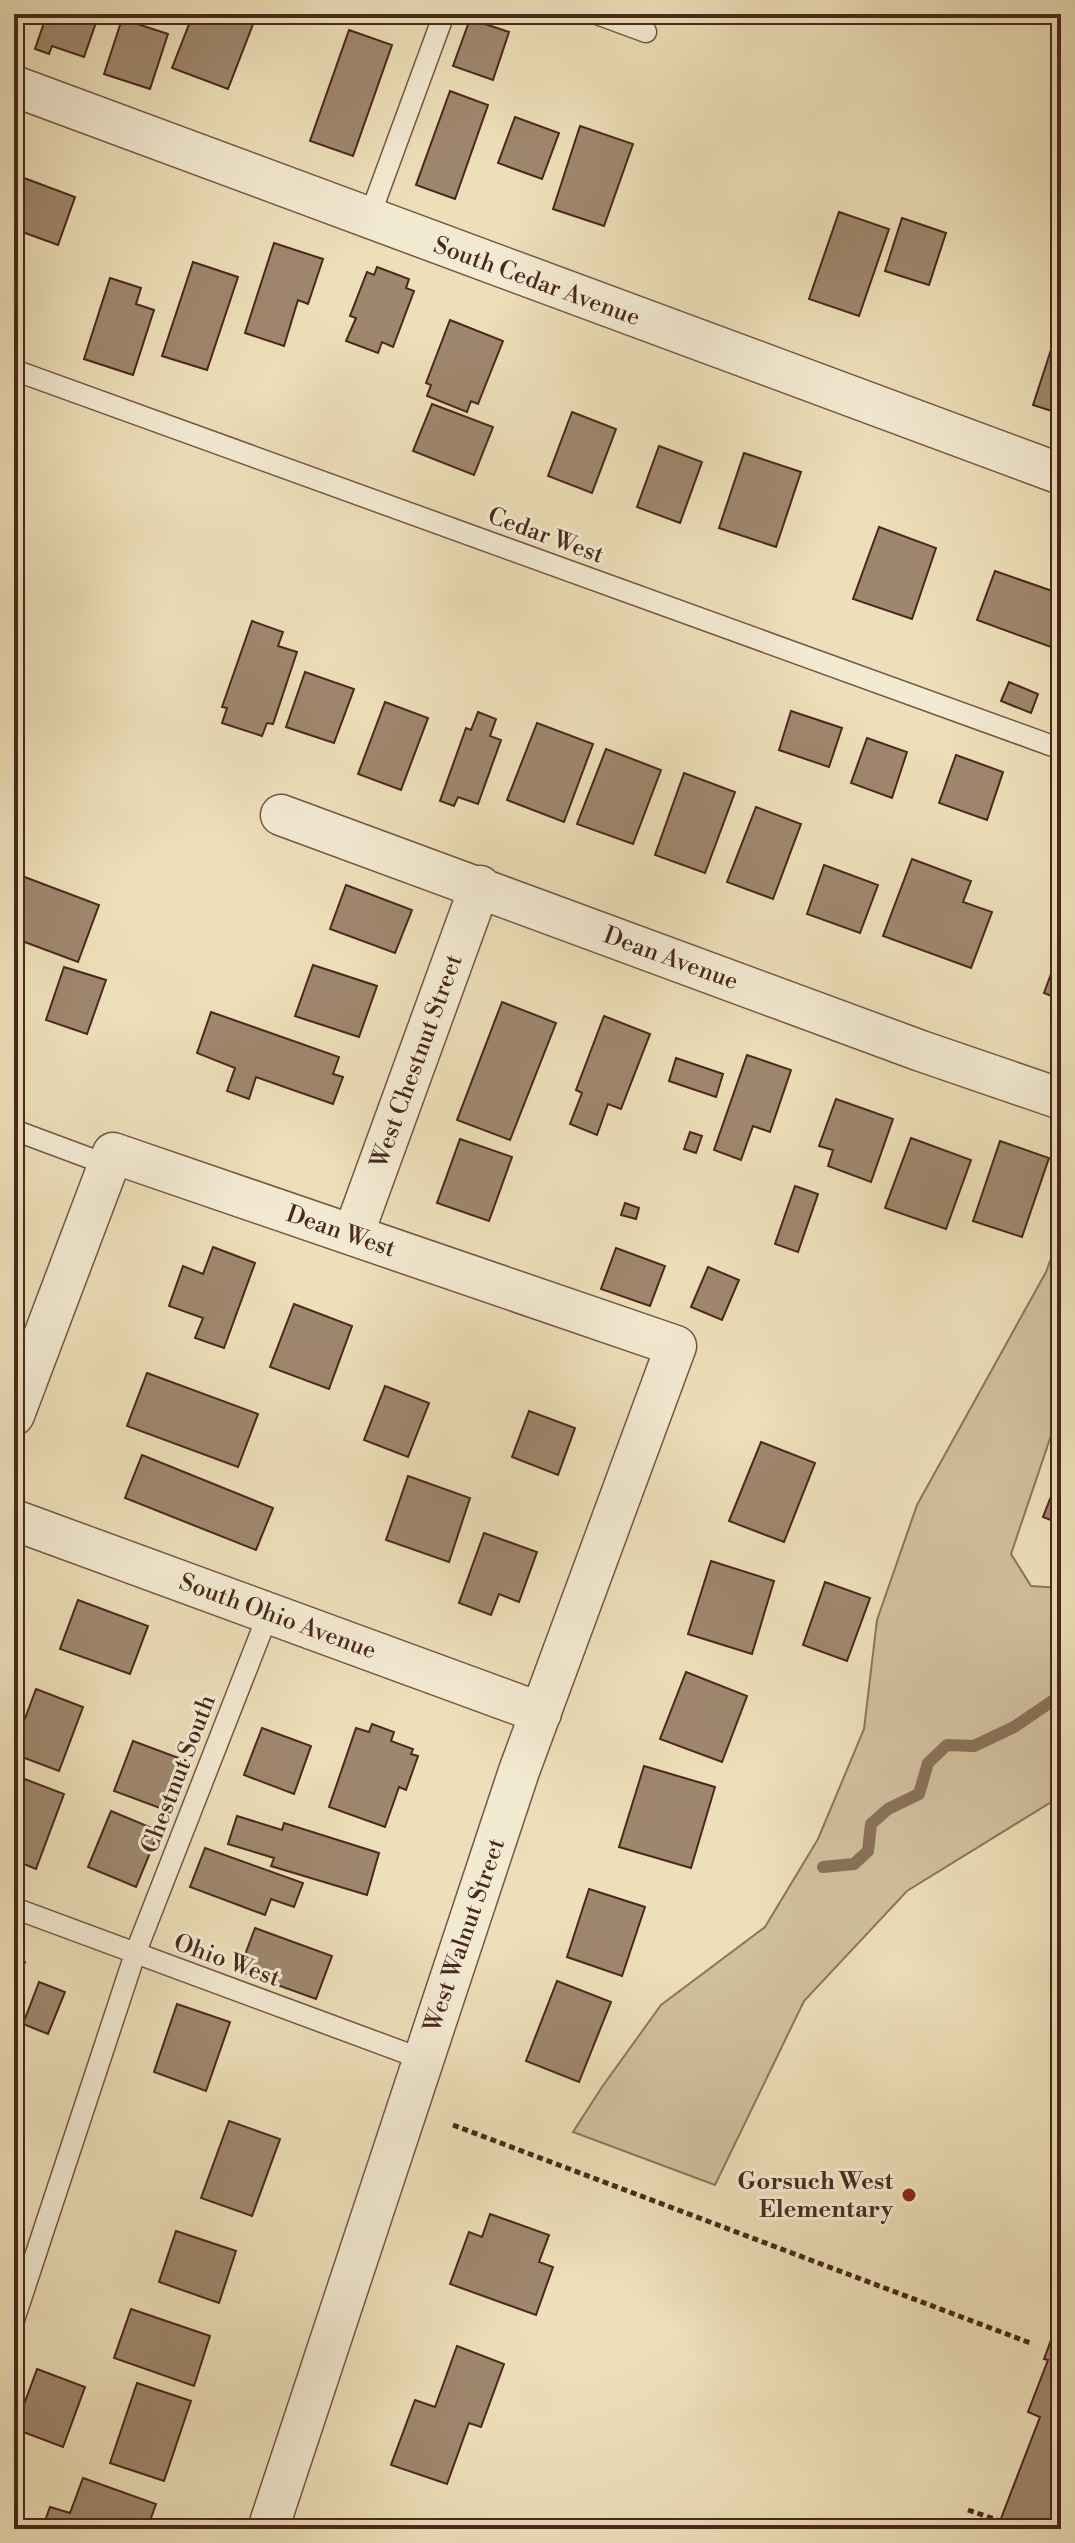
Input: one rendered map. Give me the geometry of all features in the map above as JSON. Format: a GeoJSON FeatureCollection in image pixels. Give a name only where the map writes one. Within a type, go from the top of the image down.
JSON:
{"type":"FeatureCollection","features":[{"type":"Feature","properties":{"kind":"street","name":"South Cedar Avenue"},"geometry":{"type":"LineString","coordinates":[[14,86],[1061,474]]}},
{"type":"Feature","properties":{"kind":"street","name":"Dean Avenue"},"geometry":{"type":"LineString","coordinates":[[281,815],[1061,1099]]}},
{"type":"Feature","properties":{"kind":"street","name":"West Chestnut Street"},"geometry":{"type":"LineString","coordinates":[[353,1235],[480,886]]}},
{"type":"Feature","properties":{"kind":"street","name":"Dean West"},"geometry":{"type":"LineString","coordinates":[[108,1165],[113,1153],[676,1346]]}},
{"type":"Feature","properties":{"kind":"street"},"geometry":{"type":"LineString","coordinates":[[14,1415],[108,1165]]}},
{"type":"Feature","properties":{"kind":"street","name":"West Walnut Street"},"geometry":{"type":"LineString","coordinates":[[268,2529],[519,1771],[676,1346]]}},
{"type":"Feature","properties":{"kind":"street","name":"South Ohio Avenue"},"geometry":{"type":"LineString","coordinates":[[14,1520],[541,1713]]}},
{"type":"Feature","properties":{"kind":"lane"},"geometry":{"type":"LineString","coordinates":[[369,218],[444,14]]}},
{"type":"Feature","properties":{"kind":"lane"},"geometry":{"type":"LineString","coordinates":[[597,14],[646,32]]}},
{"type":"Feature","properties":{"kind":"lane","name":"Cedar West"},"geometry":{"type":"LineString","coordinates":[[14,370],[1061,749]]}},
{"type":"Feature","properties":{"kind":"lane","name":"Dean West"},"geometry":{"type":"LineString","coordinates":[[14,1130],[108,1165]]}},
{"type":"Feature","properties":{"kind":"lane","name":"Chestnut South"},"geometry":{"type":"LineString","coordinates":[[14,2320],[135,1954],[269,1612]]}},
{"type":"Feature","properties":{"kind":"lane","name":"Ohio West"},"geometry":{"type":"LineString","coordinates":[[14,1908],[422,2059]]}},
{"type":"Feature","properties":{"kind":"path"},"geometry":{"type":"LineString","coordinates":[[453,2125],[1033,2344]]}},
{"type":"Feature","properties":{"kind":"path"},"geometry":{"type":"LineString","coordinates":[[968,2510],[1000,2521]]}},
{"type":"Feature","properties":{"kind":"shaded area"},"geometry":{"type":"Polygon","coordinates":[[[1061,1231],[1061,1406],[1011,1554],[1031,1586],[1061,1588],[1061,1796],[907,1891],[804,2001],[715,2185],[573,2132],[661,2005],[765,1927],[818,1839],[864,1729],[877,1620],[917,1505],[1046,1272],[1061,1231]]]}},
{"type":"Feature","properties":{"kind":"building"},"geometry":{"type":"Polygon","coordinates":[[[47,14],[99,14],[84,57],[52,46],[49,54],[35,49],[47,14]]]}},
{"type":"Feature","properties":{"kind":"building"},"geometry":{"type":"Polygon","coordinates":[[[193,14],[216,14],[230,19],[233,14],[257,14],[228,89],[172,68],[193,14]]]}},
{"type":"Feature","properties":{"kind":"building"},"geometry":{"type":"Polygon","coordinates":[[[122,19],[168,34],[150,89],[104,74],[122,19]]]}},
{"type":"Feature","properties":{"kind":"building"},"geometry":{"type":"Polygon","coordinates":[[[470,19],[509,32],[493,80],[453,66],[470,19]]]}},
{"type":"Feature","properties":{"kind":"building"},"geometry":{"type":"Polygon","coordinates":[[[349,30],[392,45],[353,156],[310,141],[349,30]]]}},
{"type":"Feature","properties":{"kind":"building"},"geometry":{"type":"Polygon","coordinates":[[[450,91],[488,105],[455,199],[416,185],[450,91]]]}},
{"type":"Feature","properties":{"kind":"building"},"geometry":{"type":"Polygon","coordinates":[[[515,117],[559,133],[542,179],[498,163],[515,117]]]}},
{"type":"Feature","properties":{"kind":"building"},"geometry":{"type":"Polygon","coordinates":[[[580,126],[633,144],[604,226],[553,209],[580,126]]]}},
{"type":"Feature","properties":{"kind":"building"},"geometry":{"type":"Polygon","coordinates":[[[16,175],[75,197],[58,245],[14,229],[16,175]]]}},
{"type":"Feature","properties":{"kind":"building"},"geometry":{"type":"Polygon","coordinates":[[[839,212],[889,229],[859,316],[809,299],[839,212]]]}},
{"type":"Feature","properties":{"kind":"building"},"geometry":{"type":"Polygon","coordinates":[[[902,218],[946,233],[929,285],[885,271],[902,218]]]}},
{"type":"Feature","properties":{"kind":"building"},"geometry":{"type":"Polygon","coordinates":[[[274,243],[323,259],[308,304],[298,300],[284,346],[245,333],[274,243]]]}},
{"type":"Feature","properties":{"kind":"building"},"geometry":{"type":"Polygon","coordinates":[[[193,262],[238,277],[207,370],[162,356],[193,262]]]}},
{"type":"Feature","properties":{"kind":"building"},"geometry":{"type":"Polygon","coordinates":[[[377,267],[409,279],[406,288],[414,291],[393,347],[382,342],[378,353],[346,341],[356,318],[350,316],[367,272],[374,275],[377,267]]]}},
{"type":"Feature","properties":{"kind":"building"},"geometry":{"type":"Polygon","coordinates":[[[110,278],[141,288],[136,304],[154,310],[133,375],[84,359],[110,278]]]}},
{"type":"Feature","properties":{"kind":"building"},"geometry":{"type":"Polygon","coordinates":[[[1061,319],[1061,414],[1033,405],[1061,319]]]}},
{"type":"Feature","properties":{"kind":"building"},"geometry":{"type":"Polygon","coordinates":[[[450,320],[503,341],[478,404],[471,401],[467,412],[427,396],[431,385],[426,383],[450,320]]]}},
{"type":"Feature","properties":{"kind":"building"},"geometry":{"type":"Polygon","coordinates":[[[432,404],[493,427],[474,475],[413,451],[432,404]]]}},
{"type":"Feature","properties":{"kind":"building"},"geometry":{"type":"Polygon","coordinates":[[[572,412],[616,429],[592,493],[548,476],[572,412]]]}},
{"type":"Feature","properties":{"kind":"building"},"geometry":{"type":"Polygon","coordinates":[[[659,446],[702,462],[680,523],[637,507],[659,446]]]}},
{"type":"Feature","properties":{"kind":"building"},"geometry":{"type":"Polygon","coordinates":[[[744,453],[801,472],[776,547],[719,528],[744,453]]]}},
{"type":"Feature","properties":{"kind":"building"},"geometry":{"type":"Polygon","coordinates":[[[879,527],[936,548],[912,619],[853,599],[879,527]]]}},
{"type":"Feature","properties":{"kind":"building"},"geometry":{"type":"Polygon","coordinates":[[[995,571],[1061,594],[1061,621],[1051,647],[977,620],[995,571]]]}},
{"type":"Feature","properties":{"kind":"building"},"geometry":{"type":"Polygon","coordinates":[[[252,621],[283,632],[278,646],[297,652],[273,724],[267,723],[262,736],[222,723],[227,708],[222,707],[252,621]]]}},
{"type":"Feature","properties":{"kind":"building"},"geometry":{"type":"Polygon","coordinates":[[[305,672],[354,689],[334,743],[286,727],[305,672]]]}},
{"type":"Feature","properties":{"kind":"building"},"geometry":{"type":"Polygon","coordinates":[[[1009,682],[1038,694],[1031,713],[1001,701],[1009,682]]]}},
{"type":"Feature","properties":{"kind":"building"},"geometry":{"type":"Polygon","coordinates":[[[385,702],[428,718],[401,790],[358,774],[385,702]]]}},
{"type":"Feature","properties":{"kind":"building"},"geometry":{"type":"Polygon","coordinates":[[[791,711],[842,728],[829,767],[779,750],[791,711]]]}},
{"type":"Feature","properties":{"kind":"building"},"geometry":{"type":"Polygon","coordinates":[[[478,712],[496,719],[490,736],[501,740],[478,804],[458,797],[454,806],[440,801],[466,728],[471,730],[478,712]]]}},
{"type":"Feature","properties":{"kind":"building"},"geometry":{"type":"Polygon","coordinates":[[[537,723],[593,744],[564,822],[507,800],[537,723]]]}},
{"type":"Feature","properties":{"kind":"building"},"geometry":{"type":"Polygon","coordinates":[[[867,738],[907,752],[892,798],[851,783],[867,738]]]}},
{"type":"Feature","properties":{"kind":"building"},"geometry":{"type":"Polygon","coordinates":[[[606,749],[661,770],[633,844],[577,824],[606,749]]]}},
{"type":"Feature","properties":{"kind":"building"},"geometry":{"type":"Polygon","coordinates":[[[956,755],[1003,772],[987,820],[939,803],[956,755]]]}},
{"type":"Feature","properties":{"kind":"building"},"geometry":{"type":"Polygon","coordinates":[[[684,773],[735,792],[705,873],[655,855],[684,773]]]}},
{"type":"Feature","properties":{"kind":"building"},"geometry":{"type":"Polygon","coordinates":[[[756,807],[801,824],[773,899],[727,882],[756,807]]]}},
{"type":"Feature","properties":{"kind":"building"},"geometry":{"type":"Polygon","coordinates":[[[912,859],[971,881],[963,902],[992,912],[971,968],[883,936],[912,859]]]}},
{"type":"Feature","properties":{"kind":"building"},"geometry":{"type":"Polygon","coordinates":[[[824,865],[878,885],[860,933],[807,914],[824,865]]]}},
{"type":"Feature","properties":{"kind":"building"},"geometry":{"type":"Polygon","coordinates":[[[14,873],[99,905],[78,962],[14,938],[14,873]]]}},
{"type":"Feature","properties":{"kind":"building"},"geometry":{"type":"Polygon","coordinates":[[[346,885],[412,910],[395,953],[330,929],[346,885]]]}},
{"type":"Feature","properties":{"kind":"building"},"geometry":{"type":"Polygon","coordinates":[[[1061,947],[1061,1000],[1044,993],[1061,947]]]}},
{"type":"Feature","properties":{"kind":"building"},"geometry":{"type":"Polygon","coordinates":[[[313,965],[377,986],[359,1037],[295,1016],[313,965]]]}},
{"type":"Feature","properties":{"kind":"building"},"geometry":{"type":"Polygon","coordinates":[[[64,967],[106,980],[87,1034],[46,1020],[64,967]]]}},
{"type":"Feature","properties":{"kind":"building"},"geometry":{"type":"Polygon","coordinates":[[[502,1002],[556,1023],[510,1140],[457,1120],[502,1002]]]}},
{"type":"Feature","properties":{"kind":"building"},"geometry":{"type":"Polygon","coordinates":[[[211,1012],[339,1057],[333,1074],[343,1077],[333,1104],[256,1077],[249,1099],[227,1091],[235,1068],[197,1053],[211,1012]]]}},
{"type":"Feature","properties":{"kind":"building"},"geometry":{"type":"Polygon","coordinates":[[[604,1016],[650,1034],[621,1109],[608,1104],[597,1135],[570,1124],[582,1093],[576,1090],[604,1016]]]}},
{"type":"Feature","properties":{"kind":"building"},"geometry":{"type":"Polygon","coordinates":[[[747,1055],[791,1070],[770,1132],[753,1126],[741,1160],[714,1150],[747,1055]]]}},
{"type":"Feature","properties":{"kind":"building"},"geometry":{"type":"Polygon","coordinates":[[[676,1058],[723,1074],[716,1097],[669,1081],[676,1058]]]}},
{"type":"Feature","properties":{"kind":"building"},"geometry":{"type":"Polygon","coordinates":[[[836,1099],[893,1119],[871,1182],[828,1166],[833,1150],[819,1146],[836,1099]]]}},
{"type":"Feature","properties":{"kind":"building"},"geometry":{"type":"Polygon","coordinates":[[[690,1132],[702,1136],[696,1153],[684,1149],[690,1132]]]}},
{"type":"Feature","properties":{"kind":"building"},"geometry":{"type":"Polygon","coordinates":[[[911,1138],[971,1160],[946,1229],[885,1208],[911,1138]]]}},
{"type":"Feature","properties":{"kind":"building"},"geometry":{"type":"Polygon","coordinates":[[[460,1139],[512,1157],[489,1221],[437,1203],[460,1139]]]}},
{"type":"Feature","properties":{"kind":"building"},"geometry":{"type":"Polygon","coordinates":[[[1000,1141],[1049,1158],[1022,1237],[973,1221],[1000,1141]]]}},
{"type":"Feature","properties":{"kind":"building"},"geometry":{"type":"Polygon","coordinates":[[[795,1186],[818,1194],[798,1252],[775,1244],[795,1186]]]}},
{"type":"Feature","properties":{"kind":"building"},"geometry":{"type":"Polygon","coordinates":[[[625,1203],[639,1208],[636,1219],[621,1215],[625,1203]]]}},
{"type":"Feature","properties":{"kind":"building"},"geometry":{"type":"Polygon","coordinates":[[[213,1247],[255,1263],[224,1348],[195,1338],[203,1318],[169,1306],[183,1266],[203,1274],[213,1247]]]}},
{"type":"Feature","properties":{"kind":"building"},"geometry":{"type":"Polygon","coordinates":[[[616,1248],[665,1266],[650,1306],[601,1289],[616,1248]]]}},
{"type":"Feature","properties":{"kind":"building"},"geometry":{"type":"Polygon","coordinates":[[[708,1267],[739,1280],[722,1320],[691,1307],[708,1267]]]}},
{"type":"Feature","properties":{"kind":"building"},"geometry":{"type":"Polygon","coordinates":[[[294,1304],[352,1326],[329,1389],[270,1367],[294,1304]]]}},
{"type":"Feature","properties":{"kind":"building"},"geometry":{"type":"Polygon","coordinates":[[[147,1373],[258,1414],[238,1467],[127,1426],[147,1373]]]}},
{"type":"Feature","properties":{"kind":"building"},"geometry":{"type":"Polygon","coordinates":[[[385,1386],[429,1403],[408,1457],[364,1440],[385,1386]]]}},
{"type":"Feature","properties":{"kind":"building"},"geometry":{"type":"Polygon","coordinates":[[[529,1411],[575,1428],[558,1475],[512,1457],[529,1411]]]}},
{"type":"Feature","properties":{"kind":"building"},"geometry":{"type":"Polygon","coordinates":[[[761,1442],[815,1463],[784,1542],[729,1521],[761,1442]]]}},
{"type":"Feature","properties":{"kind":"building"},"geometry":{"type":"Polygon","coordinates":[[[142,1455],[273,1508],[256,1550],[125,1498],[142,1455]]]}},
{"type":"Feature","properties":{"kind":"building"},"geometry":{"type":"Polygon","coordinates":[[[1061,1471],[1061,1524],[1043,1517],[1061,1471]]]}},
{"type":"Feature","properties":{"kind":"building"},"geometry":{"type":"Polygon","coordinates":[[[408,1476],[470,1498],[449,1562],[386,1540],[408,1476]]]}},
{"type":"Feature","properties":{"kind":"building"},"geometry":{"type":"Polygon","coordinates":[[[484,1533],[537,1552],[519,1602],[499,1594],[491,1615],[459,1603],[484,1533]]]}},
{"type":"Feature","properties":{"kind":"building"},"geometry":{"type":"Polygon","coordinates":[[[711,1561],[774,1581],[752,1654],[688,1634],[711,1561]]]}},
{"type":"Feature","properties":{"kind":"building"},"geometry":{"type":"Polygon","coordinates":[[[825,1582],[870,1598],[847,1661],[803,1645],[825,1582]]]}},
{"type":"Feature","properties":{"kind":"building"},"geometry":{"type":"Polygon","coordinates":[[[78,1600],[148,1626],[130,1674],[60,1649],[78,1600]]]}},
{"type":"Feature","properties":{"kind":"building"},"geometry":{"type":"Polygon","coordinates":[[[686,1672],[747,1696],[722,1762],[660,1739],[686,1672]]]}},
{"type":"Feature","properties":{"kind":"building"},"geometry":{"type":"Polygon","coordinates":[[[36,1689],[83,1707],[59,1771],[14,1754],[36,1689]]]}},
{"type":"Feature","properties":{"kind":"building"},"geometry":{"type":"Polygon","coordinates":[[[372,1724],[394,1732],[391,1741],[413,1749],[411,1754],[418,1756],[406,1790],[399,1787],[385,1827],[329,1807],[356,1728],[369,1732],[372,1724]]]}},
{"type":"Feature","properties":{"kind":"building"},"geometry":{"type":"Polygon","coordinates":[[[262,1728],[311,1746],[294,1794],[244,1775],[262,1728]]]}},
{"type":"Feature","properties":{"kind":"building"},"geometry":{"type":"Polygon","coordinates":[[[133,1741],[187,1761],[168,1811],[114,1791],[133,1741]]]}},
{"type":"Feature","properties":{"kind":"building"},"geometry":{"type":"Polygon","coordinates":[[[644,1766],[715,1787],[691,1868],[619,1847],[644,1766]]]}},
{"type":"Feature","properties":{"kind":"building"},"geometry":{"type":"Polygon","coordinates":[[[14,1775],[64,1794],[36,1869],[14,1860],[14,1775]]]}},
{"type":"Feature","properties":{"kind":"building"},"geometry":{"type":"Polygon","coordinates":[[[111,1811],[159,1831],[136,1887],[88,1867],[111,1811]]]}},
{"type":"Feature","properties":{"kind":"building"},"geometry":{"type":"Polygon","coordinates":[[[237,1816],[282,1830],[284,1823],[379,1853],[367,1895],[271,1866],[274,1858],[228,1844],[237,1816]]]}},
{"type":"Feature","properties":{"kind":"building"},"geometry":{"type":"Polygon","coordinates":[[[205,1848],[303,1883],[294,1907],[271,1899],[265,1915],[190,1887],[205,1848]]]}},
{"type":"Feature","properties":{"kind":"building"},"geometry":{"type":"Polygon","coordinates":[[[589,1889],[645,1907],[622,1976],[567,1957],[589,1889]]]}},
{"type":"Feature","properties":{"kind":"building"},"geometry":{"type":"Polygon","coordinates":[[[255,1928],[332,1956],[316,1999],[239,1971],[255,1928]]]}},
{"type":"Feature","properties":{"kind":"building"},"geometry":{"type":"Polygon","coordinates":[[[14,1958],[25,1962],[14,1990],[14,1958]]]}},
{"type":"Feature","properties":{"kind":"building"},"geometry":{"type":"Polygon","coordinates":[[[557,1981],[611,2002],[579,2082],[526,2061],[557,1981]]]}},
{"type":"Feature","properties":{"kind":"building"},"geometry":{"type":"Polygon","coordinates":[[[39,1982],[65,1992],[48,2034],[23,2024],[39,1982]]]}},
{"type":"Feature","properties":{"kind":"building"},"geometry":{"type":"Polygon","coordinates":[[[177,2004],[230,2022],[206,2091],[154,2072],[177,2004]]]}},
{"type":"Feature","properties":{"kind":"building"},"geometry":{"type":"Polygon","coordinates":[[[229,2121],[280,2139],[252,2216],[201,2198],[229,2121]]]}},
{"type":"Feature","properties":{"kind":"building"},"geometry":{"type":"Polygon","coordinates":[[[490,2214],[549,2235],[539,2262],[553,2267],[536,2315],[450,2284],[469,2232],[482,2237],[490,2214]]]}},
{"type":"Feature","properties":{"kind":"building"},"geometry":{"type":"Polygon","coordinates":[[[176,2231],[236,2251],[219,2303],[159,2282],[176,2231]]]}},
{"type":"Feature","properties":{"kind":"building"},"geometry":{"type":"Polygon","coordinates":[[[131,2309],[210,2336],[194,2386],[114,2358],[131,2309]]]}},
{"type":"Feature","properties":{"kind":"building"},"geometry":{"type":"Polygon","coordinates":[[[1061,2313],[1061,2529],[997,2529],[1040,2417],[1028,2412],[1048,2360],[1044,2359],[1061,2313]]]}},
{"type":"Feature","properties":{"kind":"building"},"geometry":{"type":"Polygon","coordinates":[[[457,2346],[504,2364],[481,2427],[469,2423],[447,2484],[391,2465],[415,2400],[435,2407],[457,2346]]]}},
{"type":"Feature","properties":{"kind":"building"},"geometry":{"type":"Polygon","coordinates":[[[37,2369],[85,2387],[63,2447],[15,2429],[37,2369]]]}},
{"type":"Feature","properties":{"kind":"building"},"geometry":{"type":"Polygon","coordinates":[[[137,2383],[191,2401],[164,2481],[110,2463],[137,2383]]]}},
{"type":"Feature","properties":{"kind":"building"},"geometry":{"type":"Polygon","coordinates":[[[83,2478],[156,2504],[147,2529],[42,2529],[50,2507],[70,2513],[83,2478]]]}},
{"type":"Feature","properties":{"kind":"waterway"},"geometry":{"type":"LineString","coordinates":[[823,1867],[854,1864],[868,1851],[871,1824],[888,1809],[919,1794],[928,1763],[947,1745],[974,1746],[1014,1727],[1061,1695]]}},
{"type":"Feature","properties":{"kind":"place","name":"Gorsuch West Elementary"},"geometry":{"type":"Point","coordinates":[909,2195]}}]}
